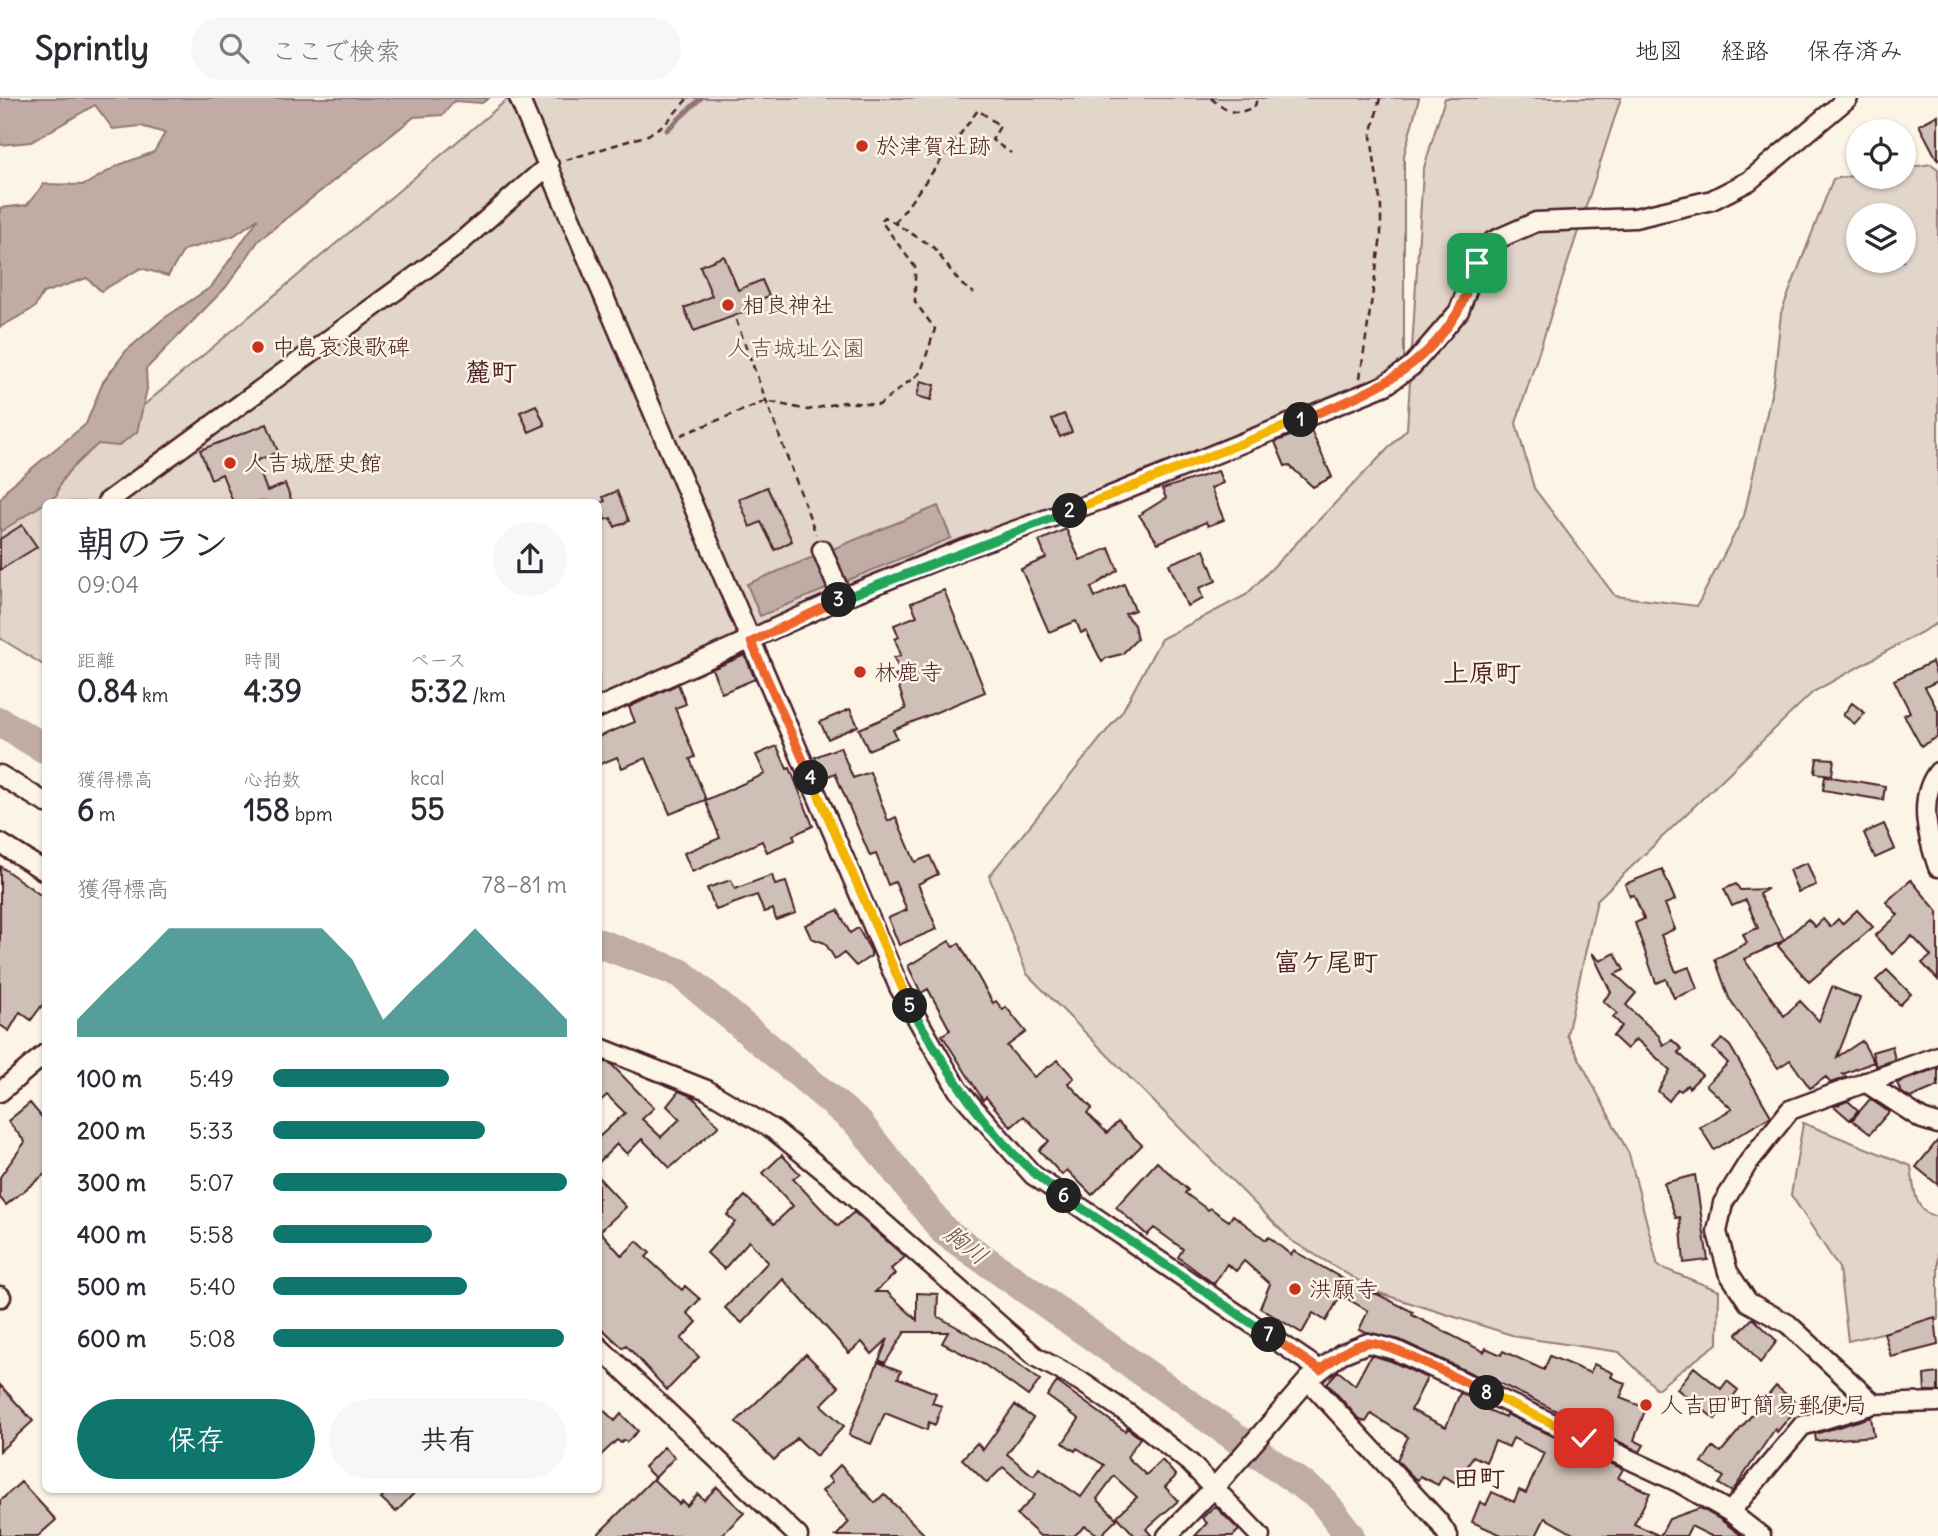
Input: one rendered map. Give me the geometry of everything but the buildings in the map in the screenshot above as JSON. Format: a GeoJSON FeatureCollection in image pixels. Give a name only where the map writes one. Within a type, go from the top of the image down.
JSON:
{"type":"FeatureCollection","features":[{"type":"Feature","properties":{"kind":"street"},"geometry":{"type":"LineString","coordinates":[[519,98],[899,987],[958,1090],[1033,1175],[1314,1375],[1448,1536]]}},
{"type":"Feature","properties":{"kind":"street"},"geometry":{"type":"LineString","coordinates":[[602,706],[751,642],[839,592],[1357,397],[1395,378],[1412,366],[1436,341],[1459,311],[1477,263],[1493,241],[1536,222],[1635,218],[1712,200],[1749,181],[1848,98]]}},
{"type":"Feature","properties":{"kind":"street"},"geometry":{"type":"LineString","coordinates":[[111,499],[454,248],[549,165]]}},
{"type":"Feature","properties":{"kind":"street"},"geometry":{"type":"LineString","coordinates":[[822,550],[839,592]]}},
{"type":"Feature","properties":{"kind":"street"},"geometry":{"type":"LineString","coordinates":[[1938,772],[1931,781],[1927,797],[1927,834],[1938,867]]}},
{"type":"Feature","properties":{"kind":"street"},"geometry":{"type":"LineString","coordinates":[[0,775],[42,801]]}},
{"type":"Feature","properties":{"kind":"street"},"geometry":{"type":"LineString","coordinates":[[0,843],[42,869]]}},
{"type":"Feature","properties":{"kind":"street"},"geometry":{"type":"LineString","coordinates":[[602,1049],[707,1090],[774,1130],[1036,1357],[1080,1381],[1220,1482],[1260,1536]]}},
{"type":"Feature","properties":{"kind":"street"},"geometry":{"type":"LineString","coordinates":[[0,1092],[42,1056]]}},
{"type":"Feature","properties":{"kind":"street"},"geometry":{"type":"LineString","coordinates":[[1874,1404],[1788,1324],[1748,1302],[1728,1272],[1717,1233],[1723,1203],[1748,1163],[1790,1110],[1938,1056]]}},
{"type":"Feature","properties":{"kind":"street"},"geometry":{"type":"LineString","coordinates":[[1865,1082],[1922,1119],[1938,1124]]}},
{"type":"Feature","properties":{"kind":"street"},"geometry":{"type":"LineString","coordinates":[[1167,1536],[1220,1482],[1314,1375],[1341,1354],[1368,1343],[1395,1350],[1678,1482],[1730,1512],[1761,1536]]}},
{"type":"Feature","properties":{"kind":"street"},"geometry":{"type":"LineString","coordinates":[[602,1350],[797,1536]]}},
{"type":"Feature","properties":{"kind":"street"},"geometry":{"type":"LineString","coordinates":[[1730,1512],[1802,1426],[1874,1404],[1938,1402]]}},
{"type":"Feature","properties":{"kind":"path"},"geometry":{"type":"LineString","coordinates":[[549,165],[648,135],[666,123],[688,98]]}},
{"type":"Feature","properties":{"kind":"path"},"geometry":{"type":"LineString","coordinates":[[1211,98],[1225,111],[1241,113],[1255,106],[1257,98]]}},
{"type":"Feature","properties":{"kind":"path"},"geometry":{"type":"LineString","coordinates":[[1357,397],[1381,237],[1381,207],[1371,136],[1380,98]]}},
{"type":"Feature","properties":{"kind":"path"},"geometry":{"type":"LineString","coordinates":[[895,223],[978,110],[1000,126],[992,140],[1011,153]]}},
{"type":"Feature","properties":{"kind":"path"},"geometry":{"type":"LineString","coordinates":[[678,436],[766,401],[808,410],[844,402],[879,405],[921,372],[935,329],[915,302],[915,267],[881,221],[884,217],[933,247],[961,284],[974,293]]}},
{"type":"Feature","properties":{"kind":"path"},"geometry":{"type":"LineString","coordinates":[[736,320],[822,550]]}},
{"type":"Feature","properties":{"kind":"green space","name":"人吉城址公園"},"geometry":{"type":"Polygon","coordinates":[[[509,98],[1419,98],[1404,155],[1404,360],[1349,394],[602,702],[602,499],[42,499],[42,664],[0,638],[0,526],[509,98]]]}},
{"type":"Feature","properties":{"kind":"green space"},"geometry":{"type":"Polygon","coordinates":[[[1445,98],[1621,98],[1516,423],[1534,488],[1615,596],[1697,606],[1744,516],[1774,381],[1781,313],[1833,179],[1846,177],[1846,189],[1916,189],[1916,166],[1931,164],[1938,169],[1938,623],[1813,692],[1597,900],[1567,1035],[1629,1154],[1658,1266],[1719,1291],[1718,1343],[1657,1389],[1619,1352],[1518,1337],[1379,1293],[1292,1241],[1027,974],[989,876],[1122,712],[1161,639],[1246,595],[1407,429],[1423,171],[1445,98]]]}},
{"type":"Feature","properties":{"kind":"green space"},"geometry":{"type":"Polygon","coordinates":[[[1803,1123],[1911,1166],[1919,1205],[1930,1215],[1938,1217],[1938,1320],[1848,1341],[1839,1268],[1791,1195],[1803,1123]]]}},
{"type":"Feature","properties":{"kind":"shaded area"},"geometry":{"type":"Polygon","coordinates":[[[0,98],[489,98],[482,103],[454,101],[443,115],[414,117],[259,240],[226,287],[146,369],[147,389],[137,432],[118,446],[98,444],[62,480],[57,495],[51,499],[42,499],[42,505],[0,532],[0,500],[8,488],[86,424],[103,382],[126,351],[163,319],[211,287],[258,219],[233,236],[184,250],[168,276],[141,268],[101,291],[87,278],[43,293],[34,308],[0,327],[0,208],[27,205],[44,184],[84,185],[119,165],[154,152],[165,133],[141,126],[113,129],[95,105],[31,142],[0,145],[0,98]]]}},
{"type":"Feature","properties":{"kind":"shaded area"},"geometry":{"type":"Polygon","coordinates":[[[938,506],[951,538],[760,616],[747,584],[938,506]]]}},
{"type":"Feature","properties":{"kind":"waterway"},"geometry":{"type":"LineString","coordinates":[[667,130],[701,98]]}},
{"type":"Feature","properties":{"kind":"waterway","name":"胸川"},"geometry":{"type":"LineString","coordinates":[[0,722],[42,747]]}},
{"type":"Feature","properties":{"kind":"waterway","name":"胸川"},"geometry":{"type":"LineString","coordinates":[[602,944],[680,973],[859,1124],[944,1231],[1321,1498],[1350,1536]]}},
{"type":"Feature","properties":{"kind":"place","name":"於津賀社跡"},"geometry":{"type":"Point","coordinates":[862,146]}},
{"type":"Feature","properties":{"kind":"place","name":"相良神社"},"geometry":{"type":"Point","coordinates":[728,305]}},
{"type":"Feature","properties":{"kind":"place","name":"中島哀浪歌碑"},"geometry":{"type":"Point","coordinates":[258,347]}},
{"type":"Feature","properties":{"kind":"place","name":"人吉城歴史館"},"geometry":{"type":"Point","coordinates":[230,463]}},
{"type":"Feature","properties":{"kind":"place","name":"林鹿寺"},"geometry":{"type":"Point","coordinates":[860,672]}},
{"type":"Feature","properties":{"kind":"place","name":"洪願寺"},"geometry":{"type":"Point","coordinates":[1295,1289]}},
{"type":"Feature","properties":{"kind":"place","name":"人吉田町簡易郵便局"},"geometry":{"type":"Point","coordinates":[1646,1405]}},
{"type":"Feature","properties":{"kind":"district","name":"麓町"},"geometry":{"type":"Point","coordinates":[491,372]}},
{"type":"Feature","properties":{"kind":"district","name":"上原町"},"geometry":{"type":"Point","coordinates":[1482,673]}},
{"type":"Feature","properties":{"kind":"district","name":"富ケ尾町"},"geometry":{"type":"Point","coordinates":[1326,962]}},
{"type":"Feature","properties":{"kind":"district","name":"田町"},"geometry":{"type":"Point","coordinates":[1479,1478]}},
{"type":"Feature","properties":{"kind":"route"},"geometry":{"type":"LineString","coordinates":[[1477,263],[1459,311],[1412,366],[1386,384],[1103,499],[961,550],[842,598],[751,642],[899,987],[958,1090],[1033,1175],[1320,1370],[1341,1354],[1368,1343],[1395,1350],[1584,1438]]}}]}
